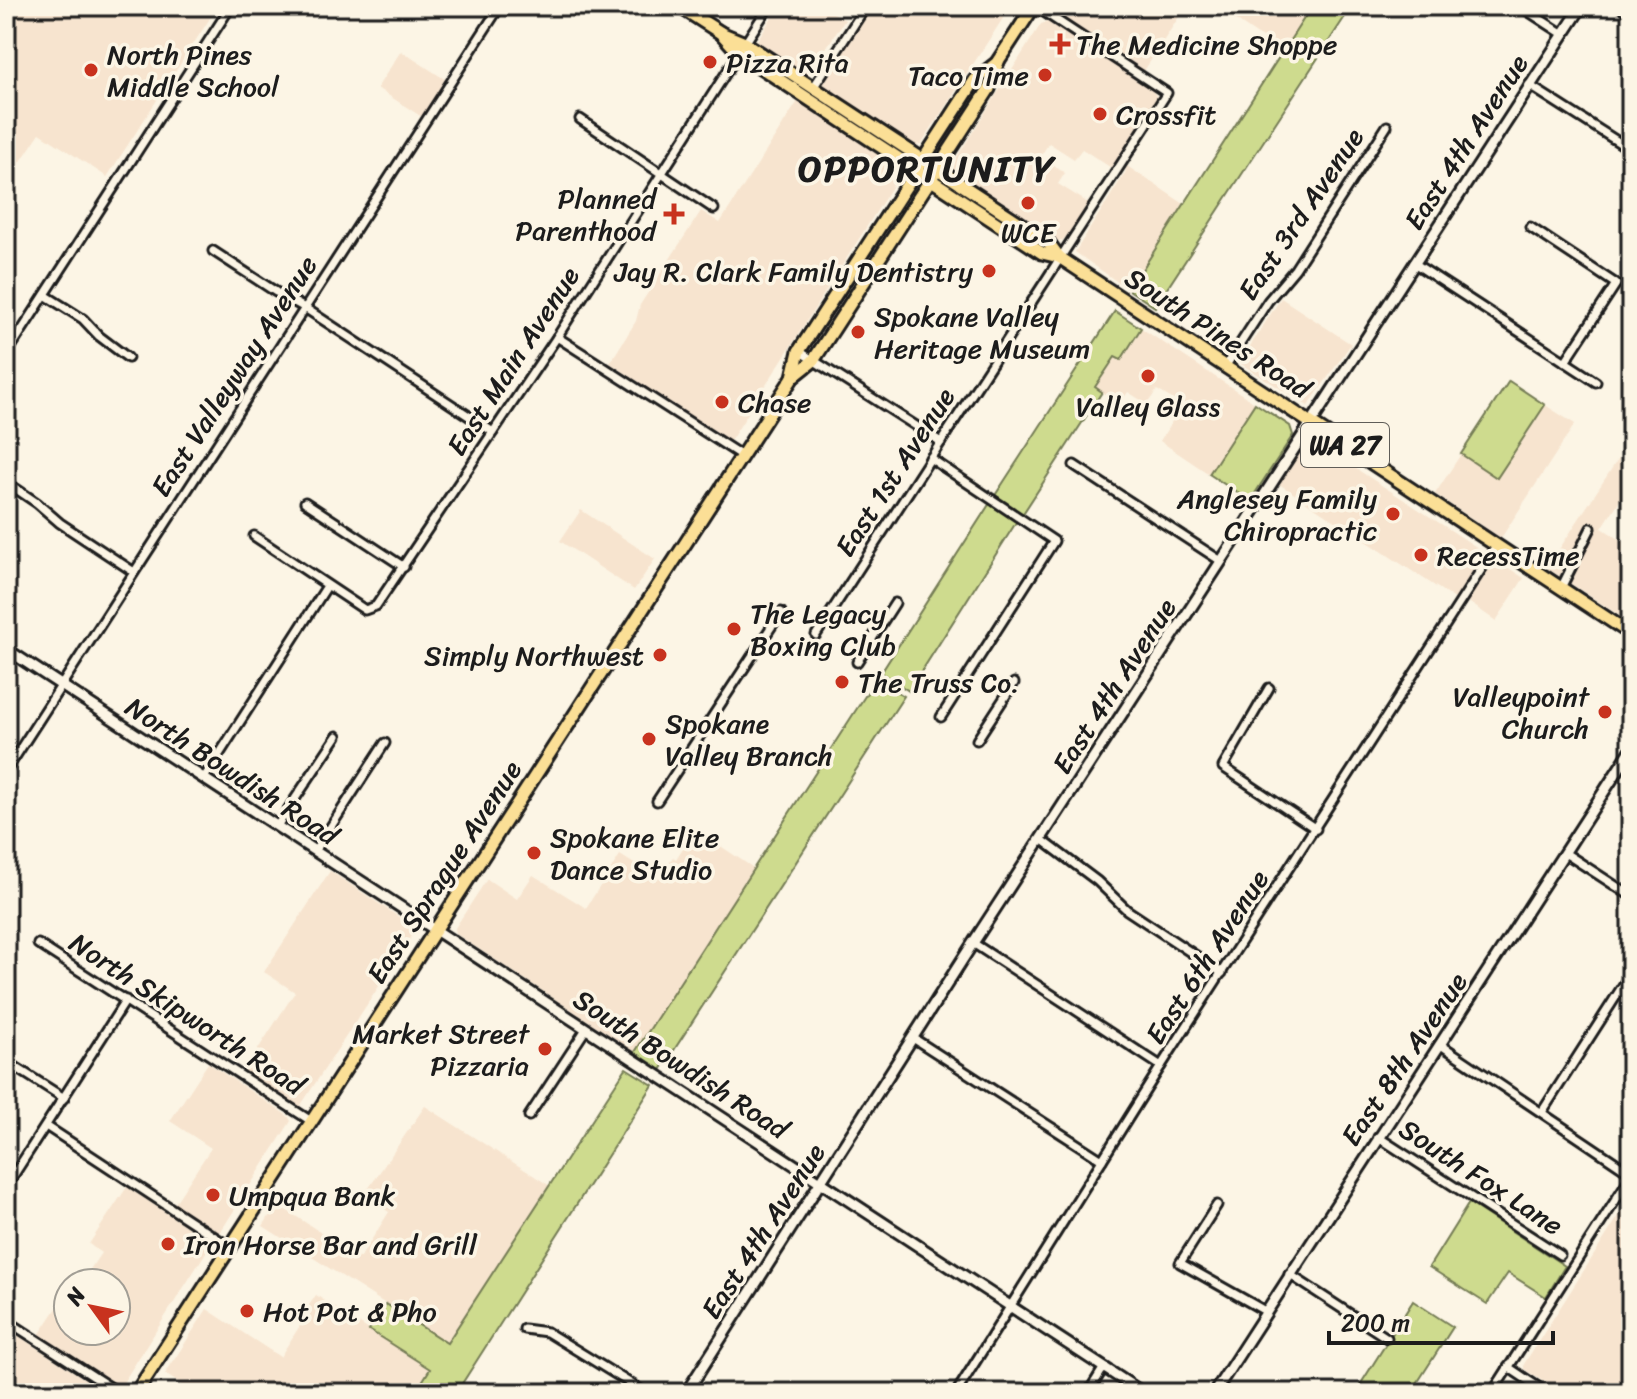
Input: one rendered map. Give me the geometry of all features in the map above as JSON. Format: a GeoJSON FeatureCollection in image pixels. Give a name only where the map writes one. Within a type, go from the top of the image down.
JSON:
{"type":"FeatureCollection","features":[{"type":"Feature","properties":{"kind":"main road","name":"WA 27"},"geometry":{"type":"LineString","coordinates":[[679,6],[919,164]]}},
{"type":"Feature","properties":{"kind":"main road","name":"East Sprague Avenue"},"geometry":{"type":"LineString","coordinates":[[136,1393],[793,377],[813,361],[989,89],[998,61],[1034,6]]}},
{"type":"Feature","properties":{"kind":"main road","name":"WA 27"},"geometry":{"type":"LineString","coordinates":[[742,48],[813,88],[919,164]]}},
{"type":"Feature","properties":{"kind":"main road","name":"East Sprague Avenue"},"geometry":{"type":"LineString","coordinates":[[793,377],[799,351],[919,164],[975,80],[998,61]]}},
{"type":"Feature","properties":{"kind":"main road","name":"South Pines Road"},"geometry":{"type":"LineString","coordinates":[[919,164],[1042,253],[1059,257],[1631,634]]}},
{"type":"Feature","properties":{"kind":"street"},"geometry":{"type":"LineString","coordinates":[[6,355],[231,6]]}},
{"type":"Feature","properties":{"kind":"street","name":"East Valleyway Avenue"},"geometry":{"type":"LineString","coordinates":[[6,771],[500,6]]}},
{"type":"Feature","properties":{"kind":"street","name":"East Main Avenue"},"geometry":{"type":"LineString","coordinates":[[327,586],[365,610],[376,606],[557,337],[769,6]]}},
{"type":"Feature","properties":{"kind":"street"},"geometry":{"type":"LineString","coordinates":[[813,88],[866,6]]}},
{"type":"Feature","properties":{"kind":"street","name":"East 1st Avenue"},"geometry":{"type":"LineString","coordinates":[[816,635],[1167,93],[1034,6]]}},
{"type":"Feature","properties":{"kind":"street"},"geometry":{"type":"LineString","coordinates":[[1520,6],[1563,34]]}},
{"type":"Feature","properties":{"kind":"street","name":"East 4th Avenue"},"geometry":{"type":"LineString","coordinates":[[686,1393],[973,943],[1582,6]]}},
{"type":"Feature","properties":{"kind":"street"},"geometry":{"type":"LineString","coordinates":[[1619,6],[1631,14]]}},
{"type":"Feature","properties":{"kind":"street"},"geometry":{"type":"LineString","coordinates":[[1529,85],[1631,150]]}},
{"type":"Feature","properties":{"kind":"street"},"geometry":{"type":"LineString","coordinates":[[580,119],[714,209]]}},
{"type":"Feature","properties":{"kind":"street","name":"East 3rd Avenue"},"geometry":{"type":"LineString","coordinates":[[1225,367],[1268,301],[1295,269],[1387,126]]}},
{"type":"Feature","properties":{"kind":"street"},"geometry":{"type":"LineString","coordinates":[[1530,227],[1616,284],[1565,362]]}},
{"type":"Feature","properties":{"kind":"street"},"geometry":{"type":"LineString","coordinates":[[213,251],[493,432]]}},
{"type":"Feature","properties":{"kind":"street"},"geometry":{"type":"LineString","coordinates":[[1414,263],[1596,382]]}},
{"type":"Feature","properties":{"kind":"street"},"geometry":{"type":"LineString","coordinates":[[45,295],[83,319],[128,358]]}},
{"type":"Feature","properties":{"kind":"street"},"geometry":{"type":"LineString","coordinates":[[557,337],[742,456]]}},
{"type":"Feature","properties":{"kind":"street"},"geometry":{"type":"LineString","coordinates":[[799,351],[941,442]]}},
{"type":"Feature","properties":{"kind":"street"},"geometry":{"type":"LineString","coordinates":[[930,458],[1054,541],[941,717]]}},
{"type":"Feature","properties":{"kind":"street"},"geometry":{"type":"LineString","coordinates":[[1074,465],[1221,561]]}},
{"type":"Feature","properties":{"kind":"street"},"geometry":{"type":"LineString","coordinates":[[6,482],[60,523],[134,572]]}},
{"type":"Feature","properties":{"kind":"street"},"geometry":{"type":"LineString","coordinates":[[305,502],[404,567]]}},
{"type":"Feature","properties":{"kind":"street"},"geometry":{"type":"LineString","coordinates":[[1561,588],[1591,528]]}},
{"type":"Feature","properties":{"kind":"street"},"geometry":{"type":"LineString","coordinates":[[204,778],[327,586],[254,536]]}},
{"type":"Feature","properties":{"kind":"street","name":"East 6th Avenue"},"geometry":{"type":"LineString","coordinates":[[956,1393],[1161,1066],[1497,545]]}},
{"type":"Feature","properties":{"kind":"street"},"geometry":{"type":"LineString","coordinates":[[857,662],[895,603]]}},
{"type":"Feature","properties":{"kind":"street"},"geometry":{"type":"LineString","coordinates":[[657,801],[781,612]]}},
{"type":"Feature","properties":{"kind":"street","name":"North Bowdish Road"},"geometry":{"type":"LineString","coordinates":[[6,649],[434,930]]}},
{"type":"Feature","properties":{"kind":"street"},"geometry":{"type":"LineString","coordinates":[[977,740],[1014,683]]}},
{"type":"Feature","properties":{"kind":"street"},"geometry":{"type":"LineString","coordinates":[[1269,688],[1223,767],[1316,829]]}},
{"type":"Feature","properties":{"kind":"street"},"geometry":{"type":"LineString","coordinates":[[277,826],[337,736]]}},
{"type":"Feature","properties":{"kind":"street"},"geometry":{"type":"LineString","coordinates":[[315,851],[385,743]]}},
{"type":"Feature","properties":{"kind":"street","name":"East 8th Avenue"},"geometry":{"type":"LineString","coordinates":[[1214,1393],[1631,750]]}},
{"type":"Feature","properties":{"kind":"street"},"geometry":{"type":"LineString","coordinates":[[1041,839],[1097,881],[1127,910],[1222,973]]}},
{"type":"Feature","properties":{"kind":"street"},"geometry":{"type":"LineString","coordinates":[[1565,853],[1631,896]]}},
{"type":"Feature","properties":{"kind":"street","name":"South Bowdish Road"},"geometry":{"type":"LineString","coordinates":[[434,930],[1143,1393]]}},
{"type":"Feature","properties":{"kind":"street"},"geometry":{"type":"LineString","coordinates":[[973,943],[1161,1066]]}},
{"type":"Feature","properties":{"kind":"street","name":"North Skipworth Road"},"geometry":{"type":"LineString","coordinates":[[38,944],[311,1121]]}},
{"type":"Feature","properties":{"kind":"street"},"geometry":{"type":"LineString","coordinates":[[1542,1112],[1631,973]]}},
{"type":"Feature","properties":{"kind":"street"},"geometry":{"type":"LineString","coordinates":[[6,1187],[126,1000]]}},
{"type":"Feature","properties":{"kind":"street"},"geometry":{"type":"LineString","coordinates":[[529,1116],[586,1029]]}},
{"type":"Feature","properties":{"kind":"street"},"geometry":{"type":"LineString","coordinates":[[913,1038],[1102,1160]]}},
{"type":"Feature","properties":{"kind":"street"},"geometry":{"type":"LineString","coordinates":[[1441,1045],[1631,1174],[1492,1393]]}},
{"type":"Feature","properties":{"kind":"street"},"geometry":{"type":"LineString","coordinates":[[6,1061],[64,1098]]}},
{"type":"Feature","properties":{"kind":"street"},"geometry":{"type":"LineString","coordinates":[[46,1126],[230,1247]]}},
{"type":"Feature","properties":{"kind":"street","name":"South Fox Lane"},"geometry":{"type":"LineString","coordinates":[[1378,1137],[1560,1255]]}},
{"type":"Feature","properties":{"kind":"street"},"geometry":{"type":"LineString","coordinates":[[1217,1205],[1180,1263],[1265,1311]]}},
{"type":"Feature","properties":{"kind":"street"},"geometry":{"type":"LineString","coordinates":[[1289,1274],[1387,1338]]}},
{"type":"Feature","properties":{"kind":"street"},"geometry":{"type":"LineString","coordinates":[[6,1320],[119,1393]]}},
{"type":"Feature","properties":{"kind":"street"},"geometry":{"type":"LineString","coordinates":[[524,1329],[547,1332],[646,1393]]}},
{"type":"Feature","properties":{"kind":"street"},"geometry":{"type":"LineString","coordinates":[[1088,1393],[1104,1367]]}},
{"type":"Feature","properties":{"kind":"street"},"geometry":{"type":"LineString","coordinates":[[1508,1367],[1547,1393]]}},
{"type":"Feature","properties":{"kind":"shaded area","name":"North Pines Middle School"},"geometry":{"type":"Polygon","coordinates":[[[6,6],[218,6],[107,177],[40,133],[9,179],[6,177],[6,6]]]}},
{"type":"Feature","properties":{"kind":"shaded area"},"geometry":{"type":"Polygon","coordinates":[[[779,6],[823,6],[845,20],[807,76],[756,42],[779,6]]]}},
{"type":"Feature","properties":{"kind":"shaded area"},"geometry":{"type":"Polygon","coordinates":[[[869,6],[1011,6],[921,144],[911,146],[824,87],[824,80],[839,58],[844,43],[869,6]]]}},
{"type":"Feature","properties":{"kind":"shaded area"},"geometry":{"type":"Polygon","coordinates":[[[1053,6],[1186,6],[1144,71],[1140,71],[1056,15],[1053,6]]]}},
{"type":"Feature","properties":{"kind":"shaded area"},"geometry":{"type":"Polygon","coordinates":[[[1215,6],[1312,6],[1283,52],[1215,6]]]}},
{"type":"Feature","properties":{"kind":"shaded area"},"geometry":{"type":"Polygon","coordinates":[[[1048,22],[1151,89],[1157,97],[1113,169],[1082,149],[1074,159],[1049,143],[1040,157],[1065,173],[1058,184],[1090,204],[1075,227],[1063,240],[1058,241],[952,173],[950,168],[1041,24],[1048,22]]]}},
{"type":"Feature","properties":{"kind":"shaded area"},"geometry":{"type":"Polygon","coordinates":[[[401,51],[446,80],[422,117],[377,88],[401,51]]]}},
{"type":"Feature","properties":{"kind":"shaded area"},"geometry":{"type":"Polygon","coordinates":[[[798,101],[900,167],[899,176],[731,440],[723,440],[610,363],[636,321],[640,305],[701,211],[720,223],[798,101]]]}},
{"type":"Feature","properties":{"kind":"shaded area"},"geometry":{"type":"Polygon","coordinates":[[[1127,166],[1184,204],[1129,290],[1075,252],[1127,166]]]}},
{"type":"Feature","properties":{"kind":"shaded area"},"geometry":{"type":"Polygon","coordinates":[[[1281,298],[1351,344],[1308,406],[1241,364],[1281,298]]]}},
{"type":"Feature","properties":{"kind":"shaded area"},"geometry":{"type":"Polygon","coordinates":[[[1141,328],[1255,403],[1209,474],[1160,441],[1182,405],[1157,390],[1147,404],[1128,392],[1120,404],[1095,388],[1116,357],[1121,359],[1141,328]]]}},
{"type":"Feature","properties":{"kind":"shaded area"},"geometry":{"type":"Polygon","coordinates":[[[1545,405],[1575,424],[1501,538],[1435,494],[1461,454],[1497,477],[1545,405]]]}},
{"type":"Feature","properties":{"kind":"shaded area"},"geometry":{"type":"Polygon","coordinates":[[[1309,438],[1524,578],[1496,621],[1467,601],[1464,605],[1279,484],[1309,438]]]}},
{"type":"Feature","properties":{"kind":"shaded area"},"geometry":{"type":"Polygon","coordinates":[[[1631,439],[1631,483],[1602,528],[1627,544],[1631,538],[1631,623],[1547,568],[1631,439]]]}},
{"type":"Feature","properties":{"kind":"shaded area"},"geometry":{"type":"Polygon","coordinates":[[[581,510],[655,559],[634,590],[560,541],[581,510]]]}},
{"type":"Feature","properties":{"kind":"shaded area"},"geometry":{"type":"Polygon","coordinates":[[[695,829],[755,869],[635,1052],[456,934],[455,928],[487,879],[517,899],[533,875],[586,908],[620,855],[658,879],[673,857],[676,859],[695,829]]]}},
{"type":"Feature","properties":{"kind":"shaded area"},"geometry":{"type":"Polygon","coordinates":[[[330,871],[411,925],[414,933],[299,1108],[242,1074],[295,992],[264,972],[330,871]]]}},
{"type":"Feature","properties":{"kind":"shaded area"},"geometry":{"type":"Polygon","coordinates":[[[208,1063],[291,1121],[221,1231],[215,1233],[173,1206],[211,1148],[170,1121],[208,1063]]]}},
{"type":"Feature","properties":{"kind":"shaded area"},"geometry":{"type":"Polygon","coordinates":[[[425,1106],[550,1186],[447,1343],[263,1226],[277,1204],[360,1258],[389,1212],[364,1195],[425,1106]]]}},
{"type":"Feature","properties":{"kind":"shaded area"},"geometry":{"type":"Polygon","coordinates":[[[127,1187],[207,1240],[210,1246],[121,1386],[116,1388],[37,1338],[52,1316],[52,1347],[132,1347],[132,1267],[92,1267],[101,1253],[89,1244],[127,1187]]]}},
{"type":"Feature","properties":{"kind":"shaded area"},"geometry":{"type":"Polygon","coordinates":[[[1631,1197],[1631,1393],[1561,1393],[1524,1369],[1524,1364],[1631,1197]]]}},
{"type":"Feature","properties":{"kind":"shaded area"},"geometry":{"type":"Polygon","coordinates":[[[316,1295],[430,1370],[415,1393],[194,1393],[165,1374],[207,1309],[280,1357],[301,1324],[298,1321],[316,1295]]]}},
{"type":"Feature","properties":{"kind":"shaded area"},"geometry":{"type":"Polygon","coordinates":[[[6,1328],[94,1385],[105,1393],[6,1393],[6,1328]]]}},
{"type":"Feature","properties":{"kind":"green space"},"geometry":{"type":"Polygon","coordinates":[[[1312,6],[1352,6],[1155,307],[1129,290],[1312,6]]]}},
{"type":"Feature","properties":{"kind":"green space"},"geometry":{"type":"Polygon","coordinates":[[[1115,311],[1141,328],[1121,360],[1115,357],[1095,387],[1102,392],[1022,515],[994,497],[1115,311]]]}},
{"type":"Feature","properties":{"kind":"green space"},"geometry":{"type":"Polygon","coordinates":[[[1509,381],[1545,405],[1497,478],[1461,454],[1509,381]]]}},
{"type":"Feature","properties":{"kind":"green space"},"geometry":{"type":"Polygon","coordinates":[[[1255,403],[1290,426],[1293,435],[1250,501],[1209,474],[1255,403]]]}},
{"type":"Feature","properties":{"kind":"green space"},"geometry":{"type":"Polygon","coordinates":[[[990,503],[1017,521],[909,691],[881,673],[990,503]]]}},
{"type":"Feature","properties":{"kind":"green space"},"geometry":{"type":"Polygon","coordinates":[[[876,679],[904,696],[661,1070],[635,1052],[876,679]]]}},
{"type":"Feature","properties":{"kind":"green space"},"geometry":{"type":"Polygon","coordinates":[[[626,1068],[653,1085],[456,1393],[415,1393],[430,1369],[369,1330],[386,1304],[447,1343],[626,1068]]]}},
{"type":"Feature","properties":{"kind":"green space"},"geometry":{"type":"Polygon","coordinates":[[[1469,1203],[1565,1266],[1546,1297],[1508,1273],[1487,1304],[1429,1267],[1469,1203]]]}},
{"type":"Feature","properties":{"kind":"green space"},"geometry":{"type":"Polygon","coordinates":[[[1413,1301],[1453,1327],[1414,1388],[1420,1393],[1355,1393],[1413,1301]]]}},
{"type":"Feature","properties":{"kind":"place","name":"The Medicine Shoppe"},"geometry":{"type":"Point","coordinates":[1060,44]}},
{"type":"Feature","properties":{"kind":"place","name":"Pizza Rita"},"geometry":{"type":"Point","coordinates":[710,62]}},
{"type":"Feature","properties":{"kind":"place","name":"North Pines Middle School"},"geometry":{"type":"Point","coordinates":[91,70]}},
{"type":"Feature","properties":{"kind":"place","name":"Taco Time"},"geometry":{"type":"Point","coordinates":[1045,75]}},
{"type":"Feature","properties":{"kind":"place","name":"Crossfit"},"geometry":{"type":"Point","coordinates":[1100,114]}},
{"type":"Feature","properties":{"kind":"place","name":"WCE"},"geometry":{"type":"Point","coordinates":[1028,203]}},
{"type":"Feature","properties":{"kind":"place","name":"Planned Parenthood"},"geometry":{"type":"Point","coordinates":[674,214]}},
{"type":"Feature","properties":{"kind":"place","name":"Jay R. Clark Family Dentistry"},"geometry":{"type":"Point","coordinates":[989,271]}},
{"type":"Feature","properties":{"kind":"place","name":"Spokane Valley Heritage Museum"},"geometry":{"type":"Point","coordinates":[858,332]}},
{"type":"Feature","properties":{"kind":"place","name":"Valley Glass"},"geometry":{"type":"Point","coordinates":[1148,376]}},
{"type":"Feature","properties":{"kind":"place","name":"Chase"},"geometry":{"type":"Point","coordinates":[722,402]}},
{"type":"Feature","properties":{"kind":"place","name":"Anglesey Family Chiropractic"},"geometry":{"type":"Point","coordinates":[1393,514]}},
{"type":"Feature","properties":{"kind":"place","name":"RecessTime"},"geometry":{"type":"Point","coordinates":[1421,555]}},
{"type":"Feature","properties":{"kind":"place","name":"The Legacy Boxing Club"},"geometry":{"type":"Point","coordinates":[734,629]}},
{"type":"Feature","properties":{"kind":"place","name":"Simply Northwest"},"geometry":{"type":"Point","coordinates":[660,655]}},
{"type":"Feature","properties":{"kind":"place","name":"The Truss Co."},"geometry":{"type":"Point","coordinates":[842,682]}},
{"type":"Feature","properties":{"kind":"place","name":"Valleypoint Church"},"geometry":{"type":"Point","coordinates":[1605,712]}},
{"type":"Feature","properties":{"kind":"place","name":"Spokane Valley Branch"},"geometry":{"type":"Point","coordinates":[649,739]}},
{"type":"Feature","properties":{"kind":"place","name":"Spokane Elite Dance Studio"},"geometry":{"type":"Point","coordinates":[534,853]}},
{"type":"Feature","properties":{"kind":"place","name":"Market Street Pizzaria"},"geometry":{"type":"Point","coordinates":[545,1049]}},
{"type":"Feature","properties":{"kind":"place","name":"Umpqua Bank"},"geometry":{"type":"Point","coordinates":[213,1195]}},
{"type":"Feature","properties":{"kind":"place","name":"Iron Horse Bar and Grill"},"geometry":{"type":"Point","coordinates":[168,1244]}},
{"type":"Feature","properties":{"kind":"place","name":"Hot Pot & Pho"},"geometry":{"type":"Point","coordinates":[247,1311]}},
{"type":"Feature","properties":{"kind":"district","name":"OPPORTUNITY"},"geometry":{"type":"Point","coordinates":[927,169]}}]}
